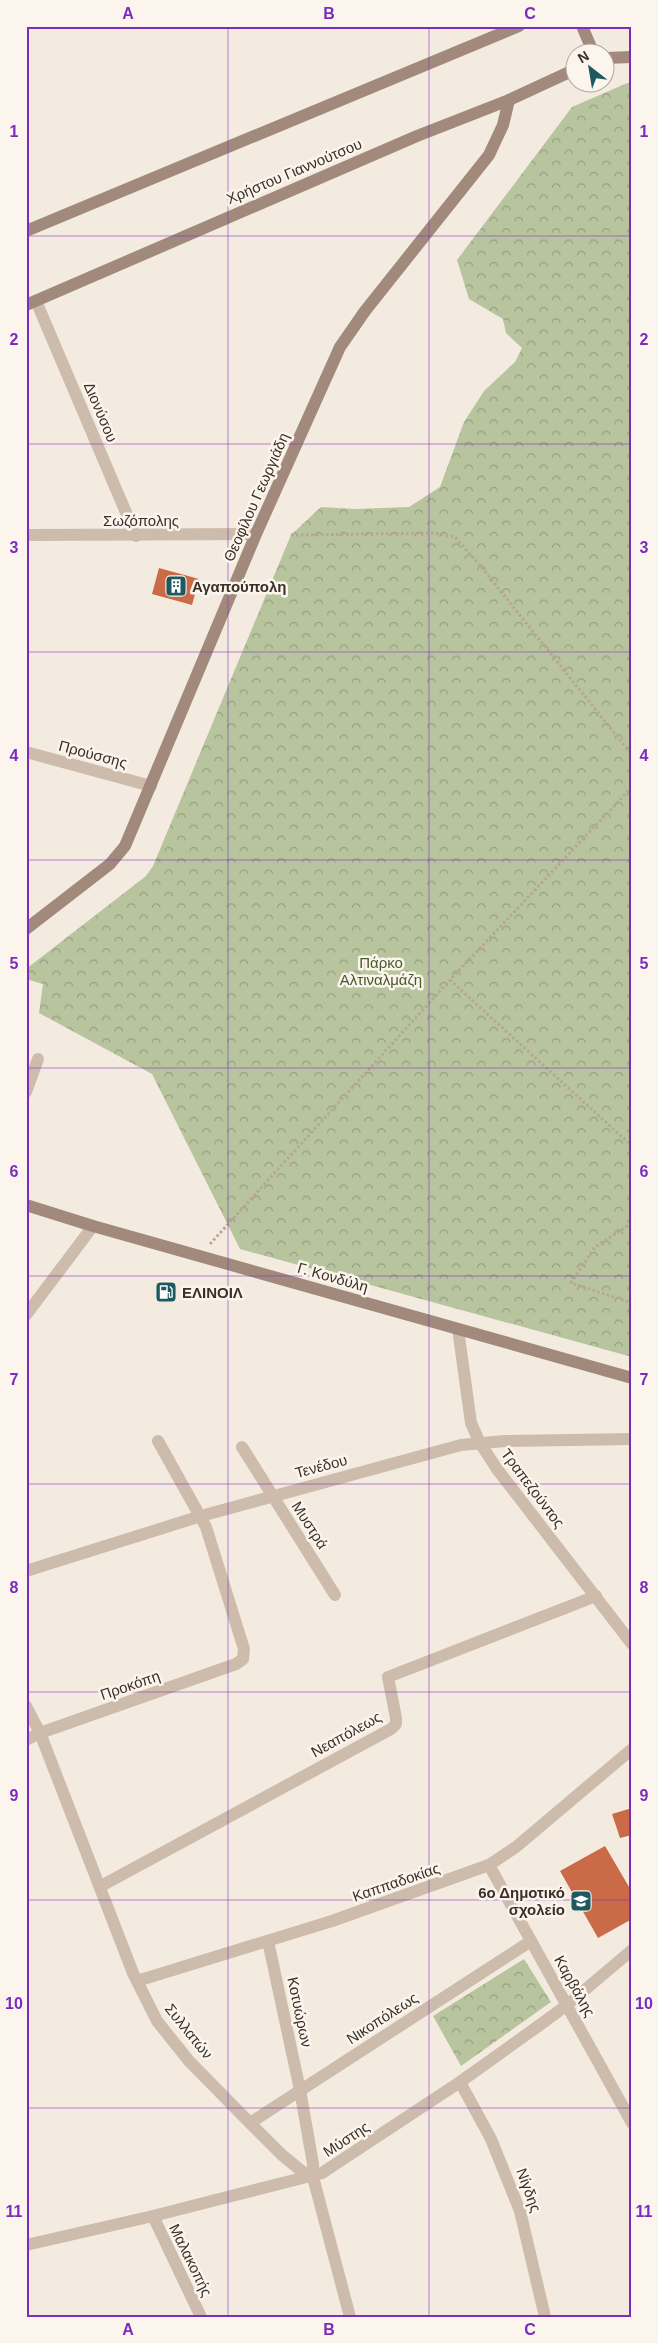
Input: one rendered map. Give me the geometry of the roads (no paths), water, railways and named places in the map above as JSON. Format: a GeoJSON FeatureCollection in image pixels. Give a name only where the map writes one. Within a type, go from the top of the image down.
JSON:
{"type":"FeatureCollection","features":[{"type":"Feature","properties":{"kind":"street"},"geometry":{"type":"LineString","coordinates":[[26,231],[519,26]]}},
{"type":"Feature","properties":{"kind":"street"},"geometry":{"type":"LineString","coordinates":[[582,26],[589,42]]}},
{"type":"Feature","properties":{"kind":"street"},"geometry":{"type":"LineString","coordinates":[[616,58],[632,57]]}},
{"type":"Feature","properties":{"kind":"street","name":"Χρήστου Γιαννούτσου"},"geometry":{"type":"LineString","coordinates":[[31,303],[417,136],[509,100],[566,74]]}},
{"type":"Feature","properties":{"kind":"street","name":"Θεοφίλου Γεωργιάδη"},"geometry":{"type":"LineString","coordinates":[[26,929],[117,858],[125,846],[256,534],[340,347],[365,311],[489,155],[503,125],[509,100]]}},
{"type":"Feature","properties":{"kind":"street","name":"Διονύσου"},"geometry":{"type":"LineString","coordinates":[[31,303],[136,536]]}},
{"type":"Feature","properties":{"kind":"street","name":"Σωζόπολης"},"geometry":{"type":"LineString","coordinates":[[26,535],[256,534]]}},
{"type":"Feature","properties":{"kind":"street","name":"Προύσσης"},"geometry":{"type":"LineString","coordinates":[[26,752],[151,786]]}},
{"type":"Feature","properties":{"kind":"street"},"geometry":{"type":"LineString","coordinates":[[26,1092],[38,1059]]}},
{"type":"Feature","properties":{"kind":"street","name":"Γ. Κονδύλη"},"geometry":{"type":"LineString","coordinates":[[26,1205],[93,1226],[632,1378]]}},
{"type":"Feature","properties":{"kind":"street"},"geometry":{"type":"LineString","coordinates":[[26,1315],[93,1226]]}},
{"type":"Feature","properties":{"kind":"street","name":"Τραπεζούντος"},"geometry":{"type":"LineString","coordinates":[[458,1330],[471,1423],[480,1443],[497,1469],[632,1644]]}},
{"type":"Feature","properties":{"kind":"street","name":"Τενέδου"},"geometry":{"type":"LineString","coordinates":[[26,1571],[201,1516],[461,1445],[632,1439]]}},
{"type":"Feature","properties":{"kind":"street"},"geometry":{"type":"LineString","coordinates":[[158,1441],[201,1516]]}},
{"type":"Feature","properties":{"kind":"street","name":"Μυστρά"},"geometry":{"type":"LineString","coordinates":[[242,1447],[335,1595]]}},
{"type":"Feature","properties":{"kind":"street","name":"Προκόπη"},"geometry":{"type":"LineString","coordinates":[[26,1740],[40,1733],[236,1664],[243,1659],[244,1649],[201,1516]]}},
{"type":"Feature","properties":{"kind":"street","name":"Νεαπόλεως"},"geometry":{"type":"LineString","coordinates":[[101,1886],[391,1729],[396,1724],[396,1718],[388,1677],[596,1596]]}},
{"type":"Feature","properties":{"kind":"street","name":"Συλλατών"},"geometry":{"type":"LineString","coordinates":[[26,1706],[40,1733],[137,1981],[164,2032],[250,2123],[287,2159],[313,2176]]}},
{"type":"Feature","properties":{"kind":"street","name":"Καππαδοκίας"},"geometry":{"type":"LineString","coordinates":[[137,1981],[268,1941],[489,1866],[516,1847],[632,1750]]}},
{"type":"Feature","properties":{"kind":"street","name":"Καρβάλης"},"geometry":{"type":"LineString","coordinates":[[489,1866],[632,2123]]}},
{"type":"Feature","properties":{"kind":"street","name":"Κοτυώρων"},"geometry":{"type":"LineString","coordinates":[[268,1941],[300,2090],[313,2164],[313,2176]]}},
{"type":"Feature","properties":{"kind":"street","name":"Νικοπόλεως"},"geometry":{"type":"LineString","coordinates":[[250,2123],[531,1941]]}},
{"type":"Feature","properties":{"kind":"street","name":"Μύστης"},"geometry":{"type":"LineString","coordinates":[[26,2245],[313,2176],[332,2168],[460,2082],[567,2005],[632,1950]]}},
{"type":"Feature","properties":{"kind":"street","name":"Νίγδης"},"geometry":{"type":"LineString","coordinates":[[460,2082],[491,2139],[520,2212],[545,2317]]}},
{"type":"Feature","properties":{"kind":"street"},"geometry":{"type":"LineString","coordinates":[[313,2176],[350,2317]]}},
{"type":"Feature","properties":{"kind":"street","name":"Μαλακοπής"},"geometry":{"type":"LineString","coordinates":[[153,2216],[201,2317]]}},
{"type":"Feature","properties":{"kind":"place","name":"Αγαπούπολη"},"geometry":{"type":"Point","coordinates":[176,586]}},
{"type":"Feature","properties":{"kind":"place","name":"ΕΛΙΝΟΙΛ"},"geometry":{"type":"Point","coordinates":[166,1292]}},
{"type":"Feature","properties":{"kind":"place","name":"6ο Δημοτικό σχολείο"},"geometry":{"type":"Point","coordinates":[581,1901]}},
{"type":"Feature","properties":{"kind":"park label","name":"Πάρκο Αλτιναλμάζη"},"geometry":{"type":"Point","coordinates":[381,970]}}]}
